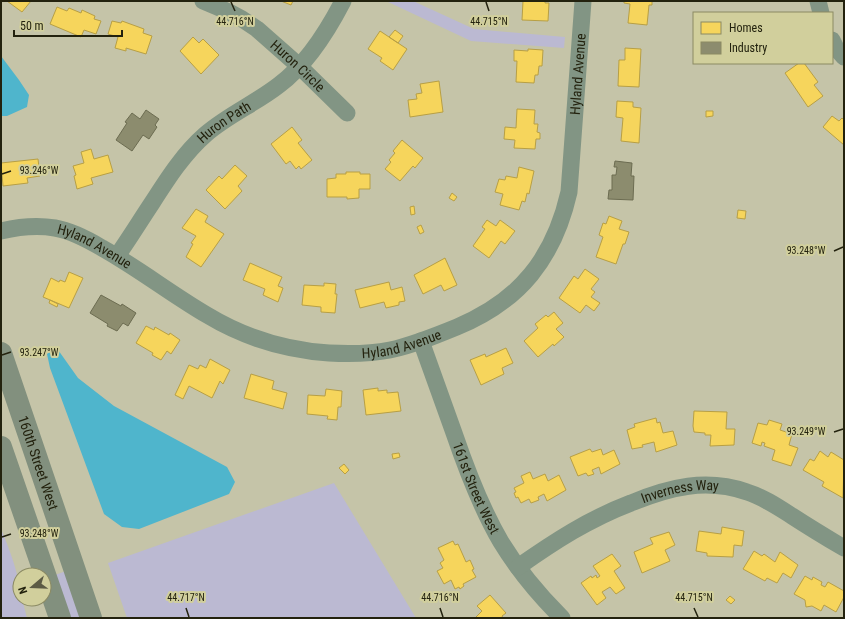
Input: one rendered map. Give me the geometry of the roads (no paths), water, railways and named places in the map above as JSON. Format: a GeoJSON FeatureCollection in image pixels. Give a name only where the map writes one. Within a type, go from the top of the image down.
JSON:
{"type":"FeatureCollection","features":[{"type":"Feature","properties":{"kind":"main road","name":"160th Street West"},"geometry":{"type":"LineString","coordinates":[[1,352],[92,618]]}},
{"type":"Feature","properties":{"kind":"main road"},"geometry":{"type":"LineString","coordinates":[[1,447],[60,618]]}},
{"type":"Feature","properties":{"kind":"street","name":"Huron Circle"},"geometry":{"type":"LineString","coordinates":[[203,1],[242,19],[257,29],[299,66],[347,113]]}},
{"type":"Feature","properties":{"kind":"street","name":"Huron Path"},"geometry":{"type":"LineString","coordinates":[[117,256],[176,166],[186,154],[207,133],[279,85],[299,66],[325,32],[343,1]]}},
{"type":"Feature","properties":{"kind":"street","name":"Hyland Avenue"},"geometry":{"type":"LineString","coordinates":[[1,231],[27,227],[54,228],[82,237],[117,256],[208,316],[240,333],[265,342],[302,350],[346,354],[390,350],[421,341],[465,324],[502,302],[525,282],[550,248],[561,221],[569,192],[583,1]]}},
{"type":"Feature","properties":{"kind":"street"},"geometry":{"type":"LineString","coordinates":[[818,1],[821,12]]}},
{"type":"Feature","properties":{"kind":"street"},"geometry":{"type":"LineString","coordinates":[[833,42],[844,57]]}},
{"type":"Feature","properties":{"kind":"street","name":"161st Street West"},"geometry":{"type":"LineString","coordinates":[[421,341],[467,470],[477,494],[501,542],[538,594],[562,618]]}},
{"type":"Feature","properties":{"kind":"street","name":"Inverness Way"},"geometry":{"type":"LineString","coordinates":[[518,567],[562,537],[617,508],[671,489],[685,486],[703,485],[734,488],[748,492],[775,506],[844,548]]}},
{"type":"Feature","properties":{"kind":"water"},"geometry":{"type":"Polygon","coordinates":[[[1,56],[29,95],[27,107],[7,116],[1,116],[1,56]]]}},
{"type":"Feature","properties":{"kind":"water"},"geometry":{"type":"Polygon","coordinates":[[[56,347],[78,378],[114,406],[227,467],[235,482],[229,494],[139,529],[122,527],[104,514],[50,368],[47,354],[56,347]]]}}]}
